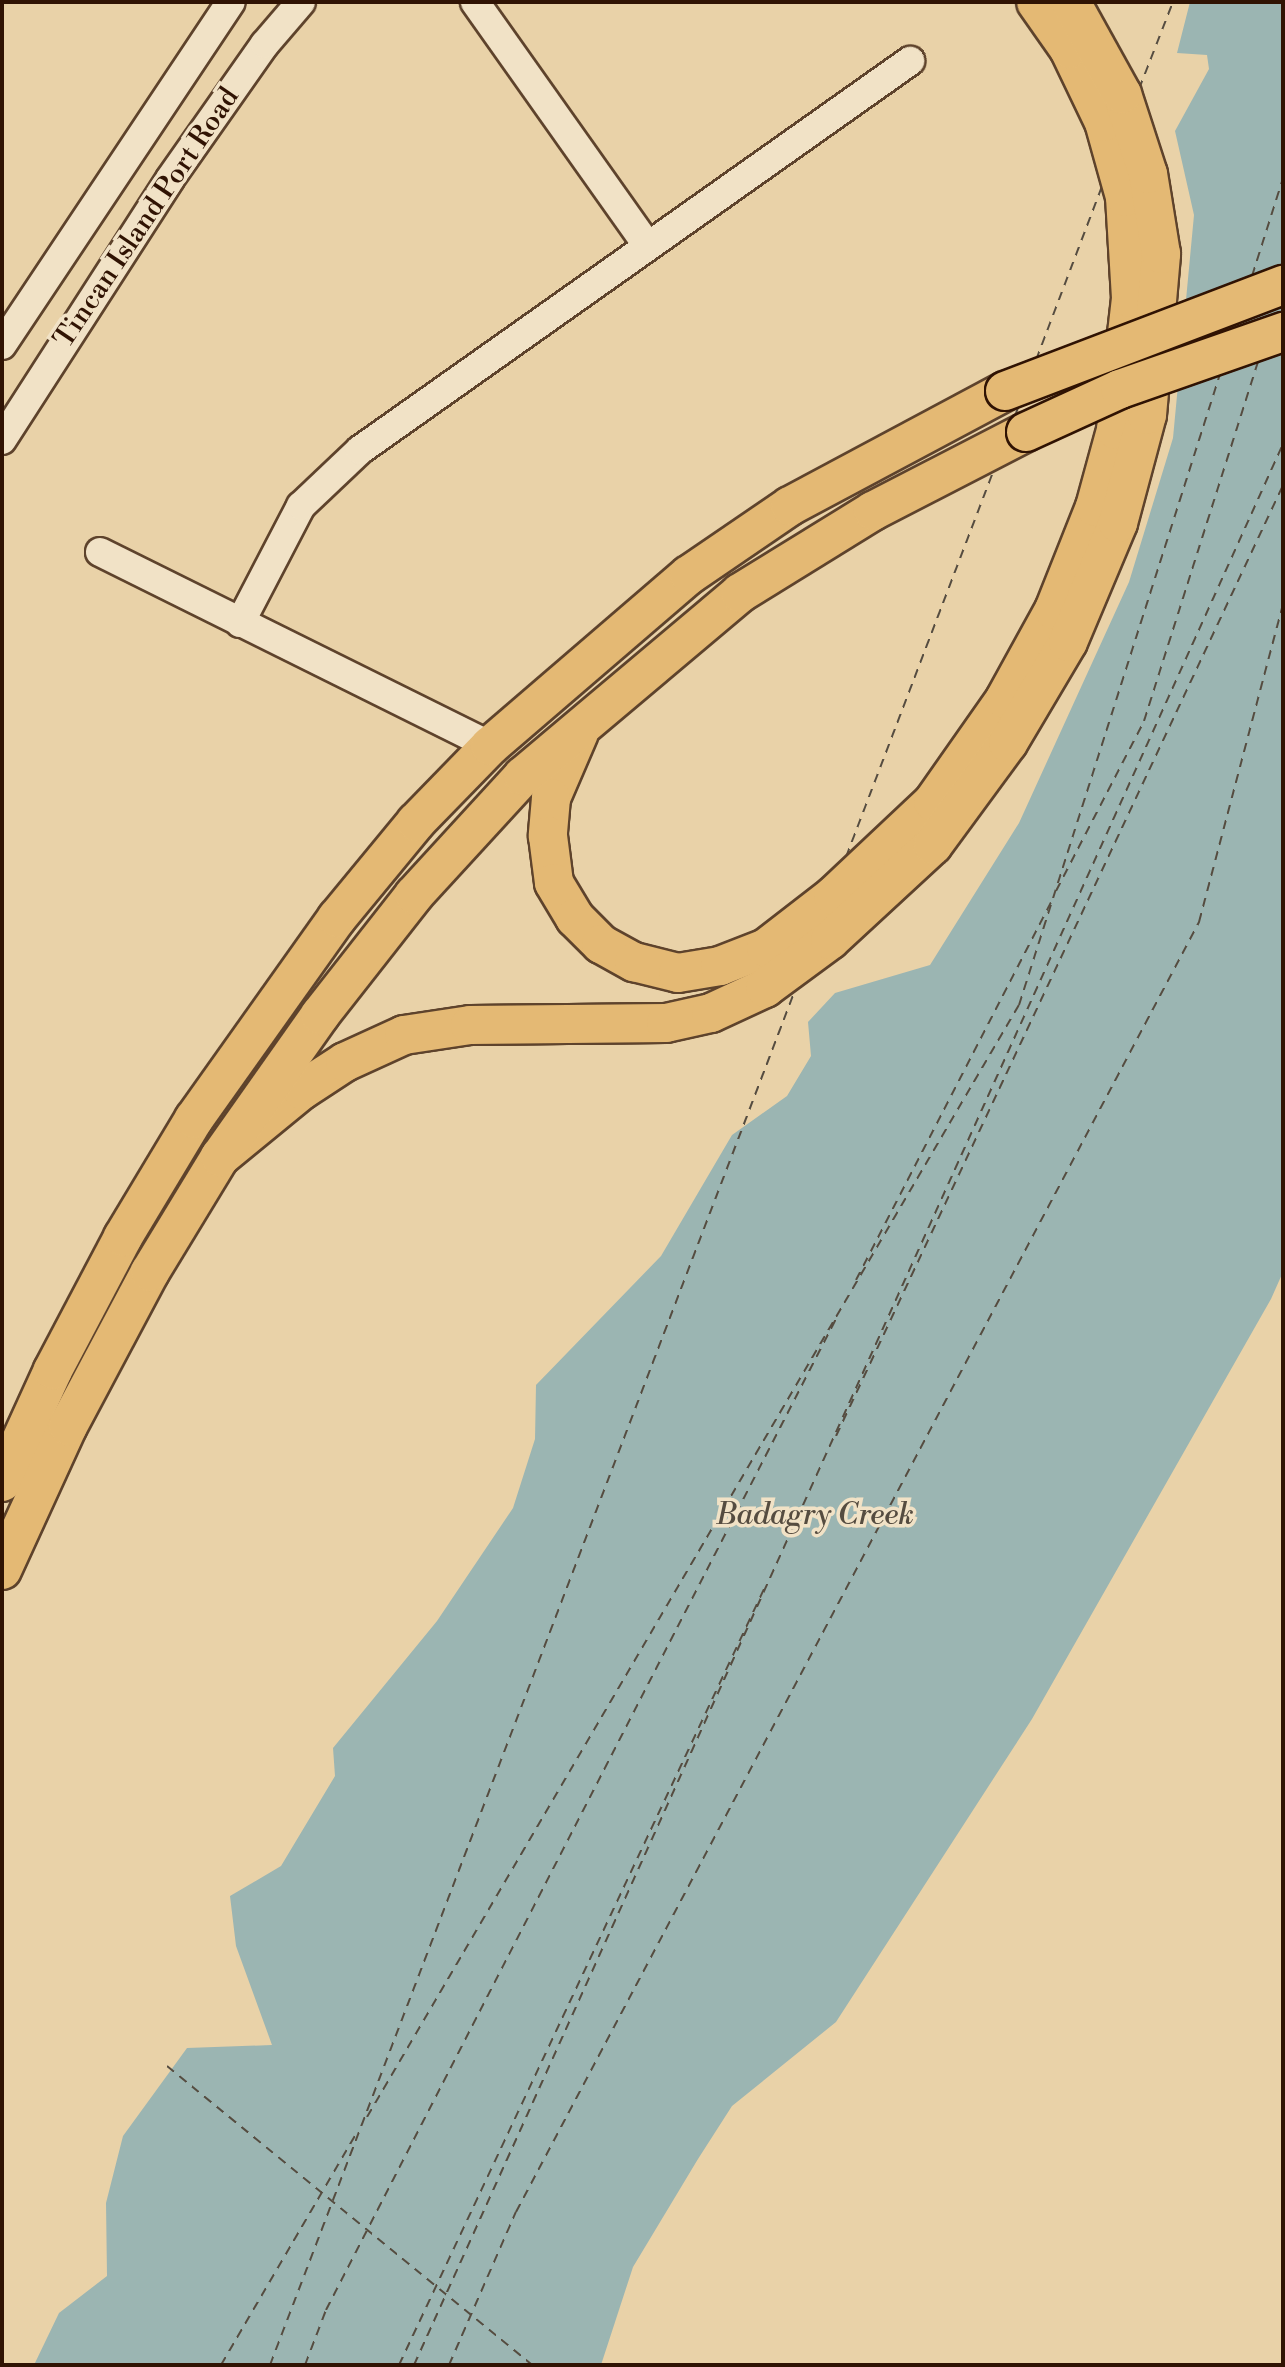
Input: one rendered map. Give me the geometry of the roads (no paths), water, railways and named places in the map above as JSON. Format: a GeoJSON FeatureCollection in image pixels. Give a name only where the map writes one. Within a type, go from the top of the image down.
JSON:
{"type":"FeatureCollection","features":[{"type":"Feature","properties":{"kind":"highway"},"geometry":{"type":"LineString","coordinates":[[584,720],[551,798],[548,836],[554,883],[575,918],[601,944],[634,962],[678,973],[720,965],[766,948],[833,896],[933,802],[1005,699],[1054,610],[1095,507],[1116,430],[1131,298],[1125,197],[1104,122],[1069,49],[1036,2]]}},
{"type":"Feature","properties":{"kind":"highway"},"geometry":{"type":"LineString","coordinates":[[220,1157],[302,1090],[345,1062],[404,1035],[470,1025],[666,1023],[711,1013],[765,988],[830,940],[933,845],[1008,743],[1068,642],[1118,523],[1147,415],[1161,254],[1148,174],[1122,94],[1071,2]]}},
{"type":"Feature","properties":{"kind":"highway"},"geometry":{"type":"LineString","coordinates":[[2,1482],[53,1370],[123,1237],[194,1119],[337,918],[416,822],[490,746],[689,575],[790,506],[1005,391],[1283,285]]}},
{"type":"Feature","properties":{"kind":"highway"},"geometry":{"type":"LineString","coordinates":[[2,1570],[68,1426],[150,1272],[220,1157],[320,1015],[414,895],[523,775],[584,720],[778,566],[873,511],[1026,432],[1120,389],[1283,332]]}},
{"type":"Feature","properties":{"kind":"street","name":"Tincan Island Port Road"},"geometry":{"type":"LineString","coordinates":[[2,440],[170,179],[265,44],[301,2]]}},
{"type":"Feature","properties":{"kind":"street"},"geometry":{"type":"LineString","coordinates":[[475,2],[647,245]]}},
{"type":"Feature","properties":{"kind":"street","name":"Tincan Island Port Road"},"geometry":{"type":"LineString","coordinates":[[5,330],[224,4]]}},
{"type":"Feature","properties":{"kind":"street"},"geometry":{"type":"LineString","coordinates":[[240,623],[301,506],[360,450],[910,61]]}},
{"type":"Feature","properties":{"kind":"street"},"geometry":{"type":"LineString","coordinates":[[100,552],[490,746]]}},
{"type":"Feature","properties":{"kind":"water","name":"Badagry Creek"},"geometry":{"type":"Polygon","coordinates":[[[1190,2],[1283,2],[1283,1272],[1271,1299],[1032,1719],[836,2022],[732,2106],[698,2159],[633,2267],[601,2365],[34,2365],[59,2313],[107,2276],[106,2203],[123,2136],[187,2048],[272,2045],[236,1946],[230,1896],[281,1866],[335,1776],[333,1748],[437,1621],[513,1508],[535,1439],[536,1385],[661,1256],[732,1135],[787,1096],[811,1056],[808,1022],[835,993],[930,965],[1019,823],[1129,582],[1173,438],[1194,215],[1175,131],[1209,69],[1207,55],[1177,53],[1190,2]]]}}]}
